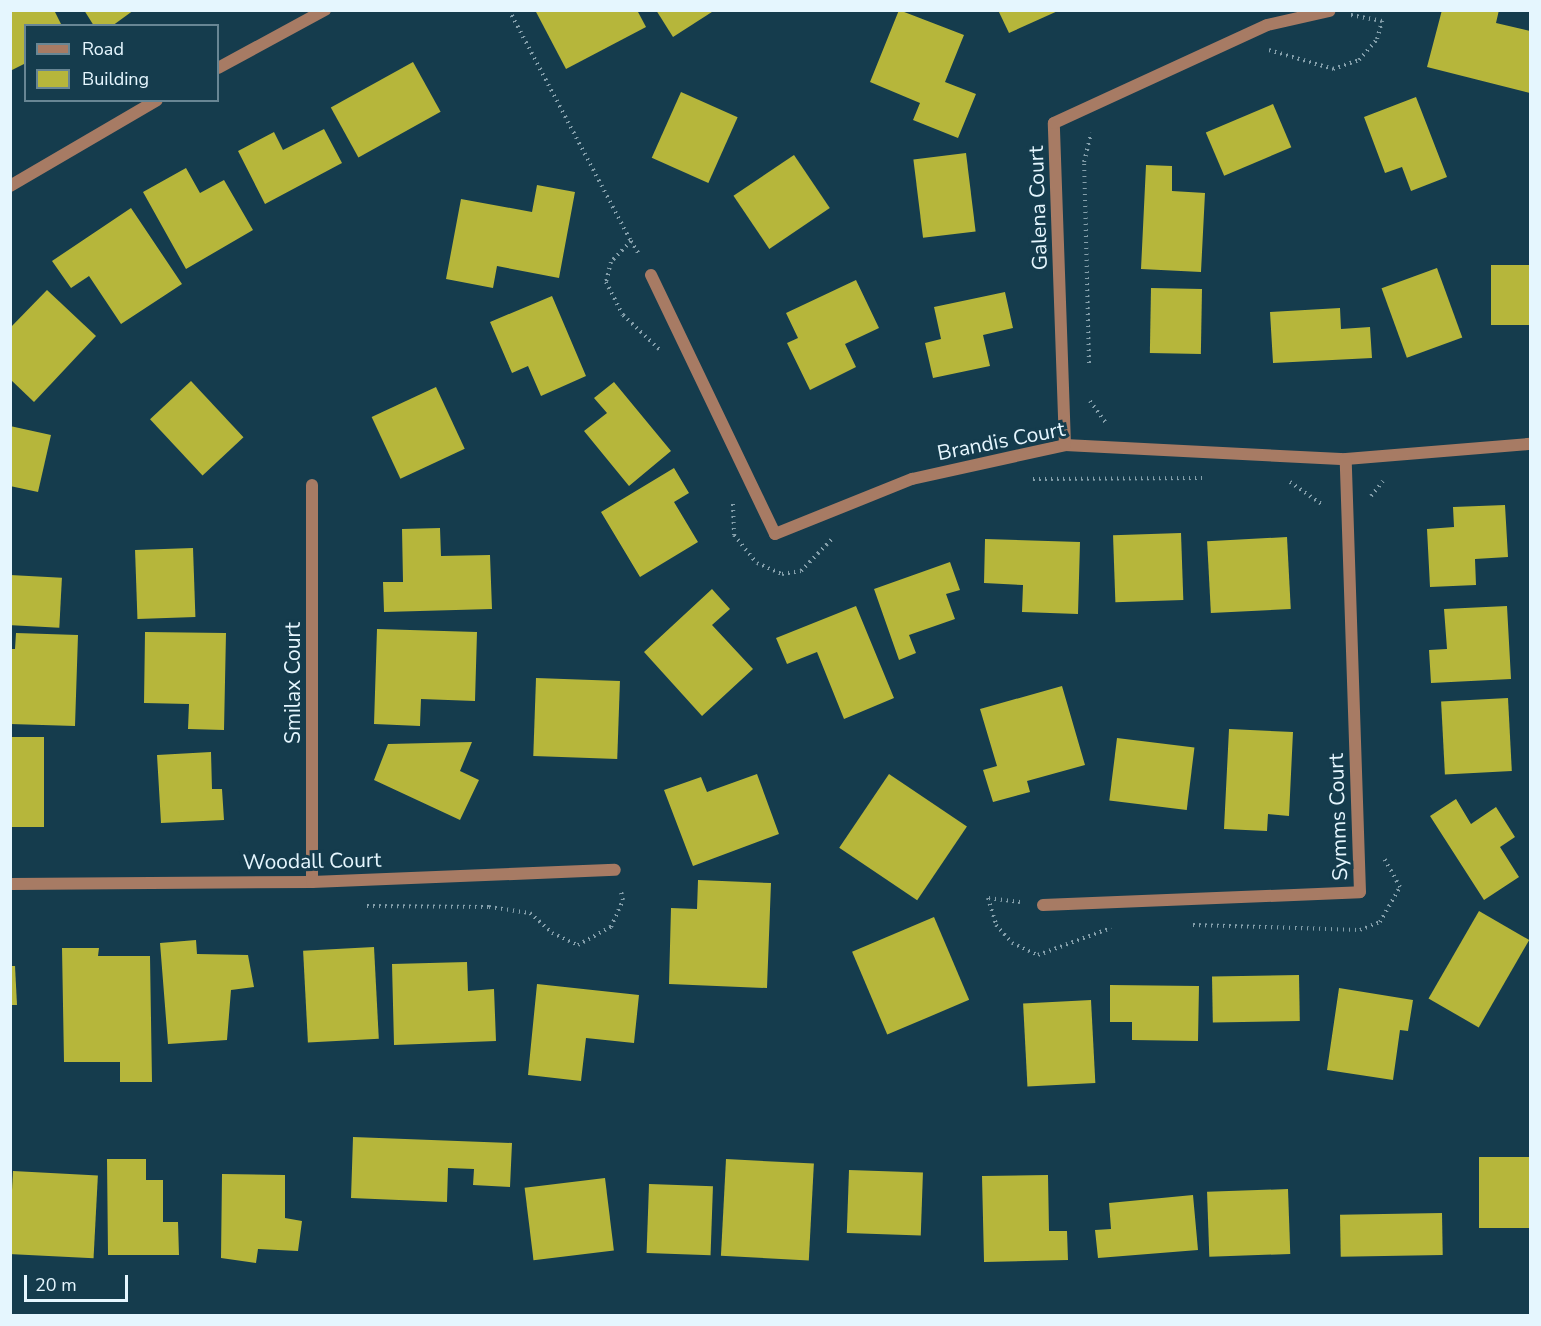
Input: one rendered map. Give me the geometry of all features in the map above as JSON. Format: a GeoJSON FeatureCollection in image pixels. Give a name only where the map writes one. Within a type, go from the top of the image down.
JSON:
{"type":"FeatureCollection","features":[{"type":"Feature","properties":{"kind":"street"},"geometry":{"type":"LineString","coordinates":[[219,67],[325,10]]}},
{"type":"Feature","properties":{"kind":"street","name":"Galena Court"},"geometry":{"type":"LineString","coordinates":[[1065,445],[1054,123],[1267,25],[1329,11]]}},
{"type":"Feature","properties":{"kind":"street"},"geometry":{"type":"LineString","coordinates":[[10,186],[154,102]]}},
{"type":"Feature","properties":{"kind":"street","name":"Brandis Court"},"geometry":{"type":"LineString","coordinates":[[651,275],[775,534],[912,480],[1065,445],[1346,459],[1530,444]]}},
{"type":"Feature","properties":{"kind":"street","name":"Symms Court"},"geometry":{"type":"LineString","coordinates":[[1043,905],[1360,892],[1346,459]]}},
{"type":"Feature","properties":{"kind":"street","name":"Smilax Court"},"geometry":{"type":"LineString","coordinates":[[312,485],[312,882]]}},
{"type":"Feature","properties":{"kind":"street","name":"Woodall Court"},"geometry":{"type":"LineString","coordinates":[[10,884],[312,882],[615,870]]}},
{"type":"Feature","properties":{"kind":"path"},"geometry":{"type":"LineString","coordinates":[[509,10],[632,241],[611,262],[606,282],[623,315],[665,356]]}},
{"type":"Feature","properties":{"kind":"path"},"geometry":{"type":"LineString","coordinates":[[1257,51],[1267,49],[1333,69],[1359,60],[1377,39],[1382,21],[1329,11]]}},
{"type":"Feature","properties":{"kind":"path"},"geometry":{"type":"LineString","coordinates":[[1089,369],[1084,162],[1085,141],[1095,127]]}},
{"type":"Feature","properties":{"kind":"path"},"geometry":{"type":"LineString","coordinates":[[1089,392],[1090,403],[1113,430]]}},
{"type":"Feature","properties":{"kind":"path"},"geometry":{"type":"LineString","coordinates":[[1147,478],[1148,450]]}},
{"type":"Feature","properties":{"kind":"path"},"geometry":{"type":"LineString","coordinates":[[1022,479],[1214,478]]}},
{"type":"Feature","properties":{"kind":"path"},"geometry":{"type":"LineString","coordinates":[[1280,480],[1318,496],[1330,519],[1368,517],[1370,497],[1390,478]]}},
{"type":"Feature","properties":{"kind":"path"},"geometry":{"type":"LineString","coordinates":[[732,498],[734,535],[757,562],[782,574],[801,571],[843,532]]}},
{"type":"Feature","properties":{"kind":"path"},"geometry":{"type":"LineString","coordinates":[[1184,925],[1360,930],[1380,922],[1400,887],[1379,846]]}},
{"type":"Feature","properties":{"kind":"path"},"geometry":{"type":"LineString","coordinates":[[358,906],[489,907],[530,913],[552,933],[578,945],[611,927],[623,900],[615,870]]}},
{"type":"Feature","properties":{"kind":"path"},"geometry":{"type":"LineString","coordinates":[[1043,905],[988,898],[996,925],[1006,937],[1038,955],[1060,951],[1078,938],[1115,927]]}},
{"type":"Feature","properties":{"kind":"building"},"geometry":{"type":"Polygon","coordinates":[[[10,10],[54,10],[61,24],[24,24],[24,64],[10,71],[10,10]]]}},
{"type":"Feature","properties":{"kind":"building"},"geometry":{"type":"Polygon","coordinates":[[[84,10],[134,10],[115,24],[93,24],[84,10]]]}},
{"type":"Feature","properties":{"kind":"building"},"geometry":{"type":"Polygon","coordinates":[[[535,10],[637,10],[646,27],[566,69],[535,10]]]}},
{"type":"Feature","properties":{"kind":"building"},"geometry":{"type":"Polygon","coordinates":[[[656,10],[715,10],[673,37],[656,10]]]}},
{"type":"Feature","properties":{"kind":"building"},"geometry":{"type":"Polygon","coordinates":[[[899,10],[964,35],[945,82],[976,94],[958,138],[913,120],[920,103],[870,82],[899,10]]]}},
{"type":"Feature","properties":{"kind":"building"},"geometry":{"type":"Polygon","coordinates":[[[998,10],[1060,10],[1009,33],[998,10]]]}},
{"type":"Feature","properties":{"kind":"building"},"geometry":{"type":"Polygon","coordinates":[[[1442,10],[1499,10],[1496,23],[1530,31],[1530,93],[1427,67],[1442,10]]]}},
{"type":"Feature","properties":{"kind":"building"},"geometry":{"type":"Polygon","coordinates":[[[413,62],[441,112],[358,157],[331,108],[413,62]]]}},
{"type":"Feature","properties":{"kind":"building"},"geometry":{"type":"Polygon","coordinates":[[[681,92],[738,117],[708,183],[652,158],[681,92]]]}},
{"type":"Feature","properties":{"kind":"building"},"geometry":{"type":"Polygon","coordinates":[[[1416,97],[1447,177],[1411,191],[1402,167],[1385,173],[1364,117],[1416,97]]]}},
{"type":"Feature","properties":{"kind":"building"},"geometry":{"type":"Polygon","coordinates":[[[1273,104],[1291,147],[1224,176],[1206,133],[1273,104]]]}},
{"type":"Feature","properties":{"kind":"building"},"geometry":{"type":"Polygon","coordinates":[[[324,129],[342,163],[265,204],[238,151],[274,132],[283,150],[324,129]]]}},
{"type":"Feature","properties":{"kind":"building"},"geometry":{"type":"Polygon","coordinates":[[[966,153],[976,231],[923,238],[913,159],[966,153]]]}},
{"type":"Feature","properties":{"kind":"building"},"geometry":{"type":"Polygon","coordinates":[[[794,155],[830,208],[769,249],[733,196],[794,155]]]}},
{"type":"Feature","properties":{"kind":"building"},"geometry":{"type":"Polygon","coordinates":[[[1146,165],[1172,166],[1172,191],[1205,193],[1201,272],[1141,269],[1146,165]]]}},
{"type":"Feature","properties":{"kind":"building"},"geometry":{"type":"Polygon","coordinates":[[[186,168],[200,193],[224,180],[253,230],[186,269],[143,192],[186,168]]]}},
{"type":"Feature","properties":{"kind":"building"},"geometry":{"type":"Polygon","coordinates":[[[537,185],[575,192],[559,278],[497,266],[493,288],[446,279],[461,199],[532,212],[537,185]]]}},
{"type":"Feature","properties":{"kind":"building"},"geometry":{"type":"Polygon","coordinates":[[[131,208],[182,284],[121,324],[89,276],[71,288],[52,261],[131,208]]]}},
{"type":"Feature","properties":{"kind":"building"},"geometry":{"type":"Polygon","coordinates":[[[1491,265],[1530,265],[1530,325],[1491,325],[1491,265]]]}},
{"type":"Feature","properties":{"kind":"building"},"geometry":{"type":"Polygon","coordinates":[[[1437,268],[1462,338],[1407,358],[1382,288],[1437,268]]]}},
{"type":"Feature","properties":{"kind":"building"},"geometry":{"type":"Polygon","coordinates":[[[856,280],[879,328],[845,344],[856,367],[810,390],[787,343],[798,338],[786,313],[856,280]]]}},
{"type":"Feature","properties":{"kind":"building"},"geometry":{"type":"Polygon","coordinates":[[[1151,288],[1202,289],[1201,354],[1150,353],[1151,288]]]}},
{"type":"Feature","properties":{"kind":"building"},"geometry":{"type":"Polygon","coordinates":[[[47,290],[96,336],[34,402],[10,379],[10,328],[47,290]]]}},
{"type":"Feature","properties":{"kind":"building"},"geometry":{"type":"Polygon","coordinates":[[[1005,292],[1013,328],[983,335],[990,366],[933,378],[925,343],[941,339],[934,307],[1005,292]]]}},
{"type":"Feature","properties":{"kind":"building"},"geometry":{"type":"Polygon","coordinates":[[[552,296],[586,376],[541,396],[528,366],[512,373],[490,322],[552,296]]]}},
{"type":"Feature","properties":{"kind":"building"},"geometry":{"type":"Polygon","coordinates":[[[1340,308],[1341,329],[1370,327],[1372,358],[1273,363],[1270,312],[1340,308]]]}},
{"type":"Feature","properties":{"kind":"building"},"geometry":{"type":"Polygon","coordinates":[[[191,381],[244,437],[203,476],[150,419],[191,381]]]}},
{"type":"Feature","properties":{"kind":"building"},"geometry":{"type":"Polygon","coordinates":[[[614,382],[671,451],[629,486],[584,431],[607,413],[594,398],[614,382]]]}},
{"type":"Feature","properties":{"kind":"building"},"geometry":{"type":"Polygon","coordinates":[[[436,387],[465,449],[400,479],[372,417],[436,387]]]}},
{"type":"Feature","properties":{"kind":"building"},"geometry":{"type":"Polygon","coordinates":[[[10,426],[51,435],[38,492],[10,486],[10,426]]]}},
{"type":"Feature","properties":{"kind":"building"},"geometry":{"type":"Polygon","coordinates":[[[674,468],[689,493],[674,502],[698,542],[640,577],[601,512],[674,468]]]}},
{"type":"Feature","properties":{"kind":"building"},"geometry":{"type":"Polygon","coordinates":[[[1505,505],[1508,557],[1475,559],[1476,585],[1430,587],[1427,529],[1454,527],[1453,507],[1505,505]]]}},
{"type":"Feature","properties":{"kind":"building"},"geometry":{"type":"Polygon","coordinates":[[[440,528],[441,556],[490,555],[492,609],[384,612],[383,582],[403,582],[402,529],[440,528]]]}},
{"type":"Feature","properties":{"kind":"building"},"geometry":{"type":"Polygon","coordinates":[[[1181,533],[1183,600],[1115,602],[1113,535],[1181,533]]]}},
{"type":"Feature","properties":{"kind":"building"},"geometry":{"type":"Polygon","coordinates":[[[1287,537],[1291,609],[1211,613],[1207,541],[1287,537]]]}},
{"type":"Feature","properties":{"kind":"building"},"geometry":{"type":"Polygon","coordinates":[[[985,539],[1080,542],[1078,614],[1022,612],[1023,585],[984,583],[985,539]]]}},
{"type":"Feature","properties":{"kind":"building"},"geometry":{"type":"Polygon","coordinates":[[[193,548],[195,617],[137,619],[135,550],[193,548]]]}},
{"type":"Feature","properties":{"kind":"building"},"geometry":{"type":"Polygon","coordinates":[[[950,562],[960,590],[946,594],[955,619],[909,635],[916,653],[899,660],[874,589],[950,562]]]}},
{"type":"Feature","properties":{"kind":"building"},"geometry":{"type":"Polygon","coordinates":[[[10,575],[62,578],[59,628],[10,625],[10,575]]]}},
{"type":"Feature","properties":{"kind":"building"},"geometry":{"type":"Polygon","coordinates":[[[712,589],[730,609],[712,625],[753,669],[702,716],[644,652],[712,589]]]}},
{"type":"Feature","properties":{"kind":"building"},"geometry":{"type":"Polygon","coordinates":[[[856,606],[894,698],[844,719],[817,652],[787,664],[776,638],[856,606]]]}},
{"type":"Feature","properties":{"kind":"building"},"geometry":{"type":"Polygon","coordinates":[[[1507,606],[1511,679],[1431,683],[1429,650],[1447,649],[1444,609],[1507,606]]]}},
{"type":"Feature","properties":{"kind":"building"},"geometry":{"type":"Polygon","coordinates":[[[377,629],[477,632],[475,701],[421,699],[420,726],[374,724],[377,629]]]}},
{"type":"Feature","properties":{"kind":"building"},"geometry":{"type":"Polygon","coordinates":[[[145,632],[226,633],[224,730],[188,729],[189,704],[144,703],[145,632]]]}},
{"type":"Feature","properties":{"kind":"building"},"geometry":{"type":"Polygon","coordinates":[[[16,633],[78,635],[75,726],[10,724],[10,649],[15,649],[16,633]]]}},
{"type":"Feature","properties":{"kind":"building"},"geometry":{"type":"Polygon","coordinates":[[[536,678],[620,681],[617,759],[533,756],[536,678]]]}},
{"type":"Feature","properties":{"kind":"building"},"geometry":{"type":"Polygon","coordinates":[[[1062,686],[1085,765],[1027,781],[1030,792],[993,802],[983,770],[997,766],[980,709],[1062,686]]]}},
{"type":"Feature","properties":{"kind":"building"},"geometry":{"type":"Polygon","coordinates":[[[1508,698],[1512,771],[1445,774],[1441,702],[1508,698]]]}},
{"type":"Feature","properties":{"kind":"building"},"geometry":{"type":"Polygon","coordinates":[[[1229,729],[1293,732],[1289,816],[1268,814],[1267,831],[1224,829],[1229,729]]]}},
{"type":"Feature","properties":{"kind":"building"},"geometry":{"type":"Polygon","coordinates":[[[10,737],[44,737],[44,827],[10,827],[10,737]]]}},
{"type":"Feature","properties":{"kind":"building"},"geometry":{"type":"Polygon","coordinates":[[[1117,738],[1194,748],[1187,810],[1109,801],[1117,738]]]}},
{"type":"Feature","properties":{"kind":"building"},"geometry":{"type":"Polygon","coordinates":[[[472,742],[460,771],[479,780],[460,820],[374,780],[388,744],[472,742]]]}},
{"type":"Feature","properties":{"kind":"building"},"geometry":{"type":"Polygon","coordinates":[[[211,752],[212,789],[222,789],[224,820],[161,823],[157,755],[211,752]]]}},
{"type":"Feature","properties":{"kind":"building"},"geometry":{"type":"Polygon","coordinates":[[[757,774],[779,834],[693,866],[664,790],[701,777],[707,792],[757,774]]]}},
{"type":"Feature","properties":{"kind":"building"},"geometry":{"type":"Polygon","coordinates":[[[889,774],[967,827],[917,900],[839,848],[889,774]]]}},
{"type":"Feature","properties":{"kind":"building"},"geometry":{"type":"Polygon","coordinates":[[[1456,799],[1471,824],[1496,807],[1515,837],[1500,847],[1519,877],[1484,900],[1430,816],[1456,799]]]}},
{"type":"Feature","properties":{"kind":"building"},"geometry":{"type":"Polygon","coordinates":[[[698,880],[771,883],[767,988],[669,984],[671,908],[697,909],[698,880]]]}},
{"type":"Feature","properties":{"kind":"building"},"geometry":{"type":"Polygon","coordinates":[[[1479,911],[1529,940],[1479,1027],[1428,998],[1479,911]]]}},
{"type":"Feature","properties":{"kind":"building"},"geometry":{"type":"Polygon","coordinates":[[[934,917],[969,1000],[887,1035],[852,952],[934,917]]]}},
{"type":"Feature","properties":{"kind":"building"},"geometry":{"type":"Polygon","coordinates":[[[196,940],[197,954],[248,955],[254,987],[231,990],[227,1040],[168,1044],[160,943],[196,940]]]}},
{"type":"Feature","properties":{"kind":"building"},"geometry":{"type":"Polygon","coordinates":[[[374,947],[379,1039],[308,1043],[303,951],[374,947]]]}},
{"type":"Feature","properties":{"kind":"building"},"geometry":{"type":"Polygon","coordinates":[[[62,948],[99,948],[98,956],[150,956],[152,1082],[120,1082],[120,1062],[64,1062],[62,948]]]}},
{"type":"Feature","properties":{"kind":"building"},"geometry":{"type":"Polygon","coordinates":[[[467,962],[468,991],[494,989],[496,1041],[394,1045],[392,964],[467,962]]]}},
{"type":"Feature","properties":{"kind":"building"},"geometry":{"type":"Polygon","coordinates":[[[10,966],[15,966],[17,1005],[10,1005],[10,966]]]}},
{"type":"Feature","properties":{"kind":"building"},"geometry":{"type":"Polygon","coordinates":[[[1299,975],[1300,1021],[1213,1023],[1212,977],[1299,975]]]}},
{"type":"Feature","properties":{"kind":"building"},"geometry":{"type":"Polygon","coordinates":[[[537,984],[639,995],[634,1043],[586,1038],[581,1081],[528,1075],[537,984]]]}},
{"type":"Feature","properties":{"kind":"building"},"geometry":{"type":"Polygon","coordinates":[[[1110,985],[1199,986],[1198,1041],[1132,1040],[1132,1022],[1110,1022],[1110,985]]]}},
{"type":"Feature","properties":{"kind":"building"},"geometry":{"type":"Polygon","coordinates":[[[1339,988],[1413,1000],[1408,1031],[1400,1030],[1393,1080],[1327,1070],[1339,988]]]}},
{"type":"Feature","properties":{"kind":"building"},"geometry":{"type":"Polygon","coordinates":[[[1091,1000],[1095,1083],[1027,1086],[1023,1004],[1091,1000]]]}},
{"type":"Feature","properties":{"kind":"building"},"geometry":{"type":"Polygon","coordinates":[[[353,1137],[512,1143],[510,1187],[473,1185],[474,1169],[448,1168],[447,1202],[351,1198],[353,1137]]]}},
{"type":"Feature","properties":{"kind":"building"},"geometry":{"type":"Polygon","coordinates":[[[1479,1157],[1530,1157],[1530,1228],[1479,1228],[1479,1157]]]}},
{"type":"Feature","properties":{"kind":"building"},"geometry":{"type":"Polygon","coordinates":[[[107,1159],[146,1159],[146,1180],[163,1180],[163,1222],[178,1222],[179,1255],[108,1255],[107,1159]]]}},
{"type":"Feature","properties":{"kind":"building"},"geometry":{"type":"Polygon","coordinates":[[[726,1159],[814,1164],[809,1260],[721,1256],[726,1159]]]}},
{"type":"Feature","properties":{"kind":"building"},"geometry":{"type":"Polygon","coordinates":[[[849,1170],[923,1173],[921,1236],[847,1233],[849,1170]]]}},
{"type":"Feature","properties":{"kind":"building"},"geometry":{"type":"Polygon","coordinates":[[[13,1171],[98,1175],[94,1258],[10,1254],[13,1171]]]}},
{"type":"Feature","properties":{"kind":"building"},"geometry":{"type":"Polygon","coordinates":[[[222,1174],[285,1175],[285,1218],[302,1221],[298,1251],[258,1249],[256,1263],[221,1258],[222,1174]]]}},
{"type":"Feature","properties":{"kind":"building"},"geometry":{"type":"Polygon","coordinates":[[[1048,1175],[1049,1231],[1067,1231],[1068,1260],[984,1262],[982,1176],[1048,1175]]]}},
{"type":"Feature","properties":{"kind":"building"},"geometry":{"type":"Polygon","coordinates":[[[605,1178],[614,1250],[534,1260],[525,1188],[605,1178]]]}},
{"type":"Feature","properties":{"kind":"building"},"geometry":{"type":"Polygon","coordinates":[[[649,1184],[713,1186],[711,1255],[647,1253],[649,1184]]]}},
{"type":"Feature","properties":{"kind":"building"},"geometry":{"type":"Polygon","coordinates":[[[1288,1189],[1290,1254],[1209,1257],[1207,1192],[1288,1189]]]}},
{"type":"Feature","properties":{"kind":"building"},"geometry":{"type":"Polygon","coordinates":[[[1193,1195],[1198,1250],[1098,1258],[1095,1230],[1111,1229],[1109,1203],[1193,1195]]]}},
{"type":"Feature","properties":{"kind":"building"},"geometry":{"type":"Polygon","coordinates":[[[1442,1213],[1443,1255],[1341,1257],[1340,1215],[1442,1213]]]}}]}
